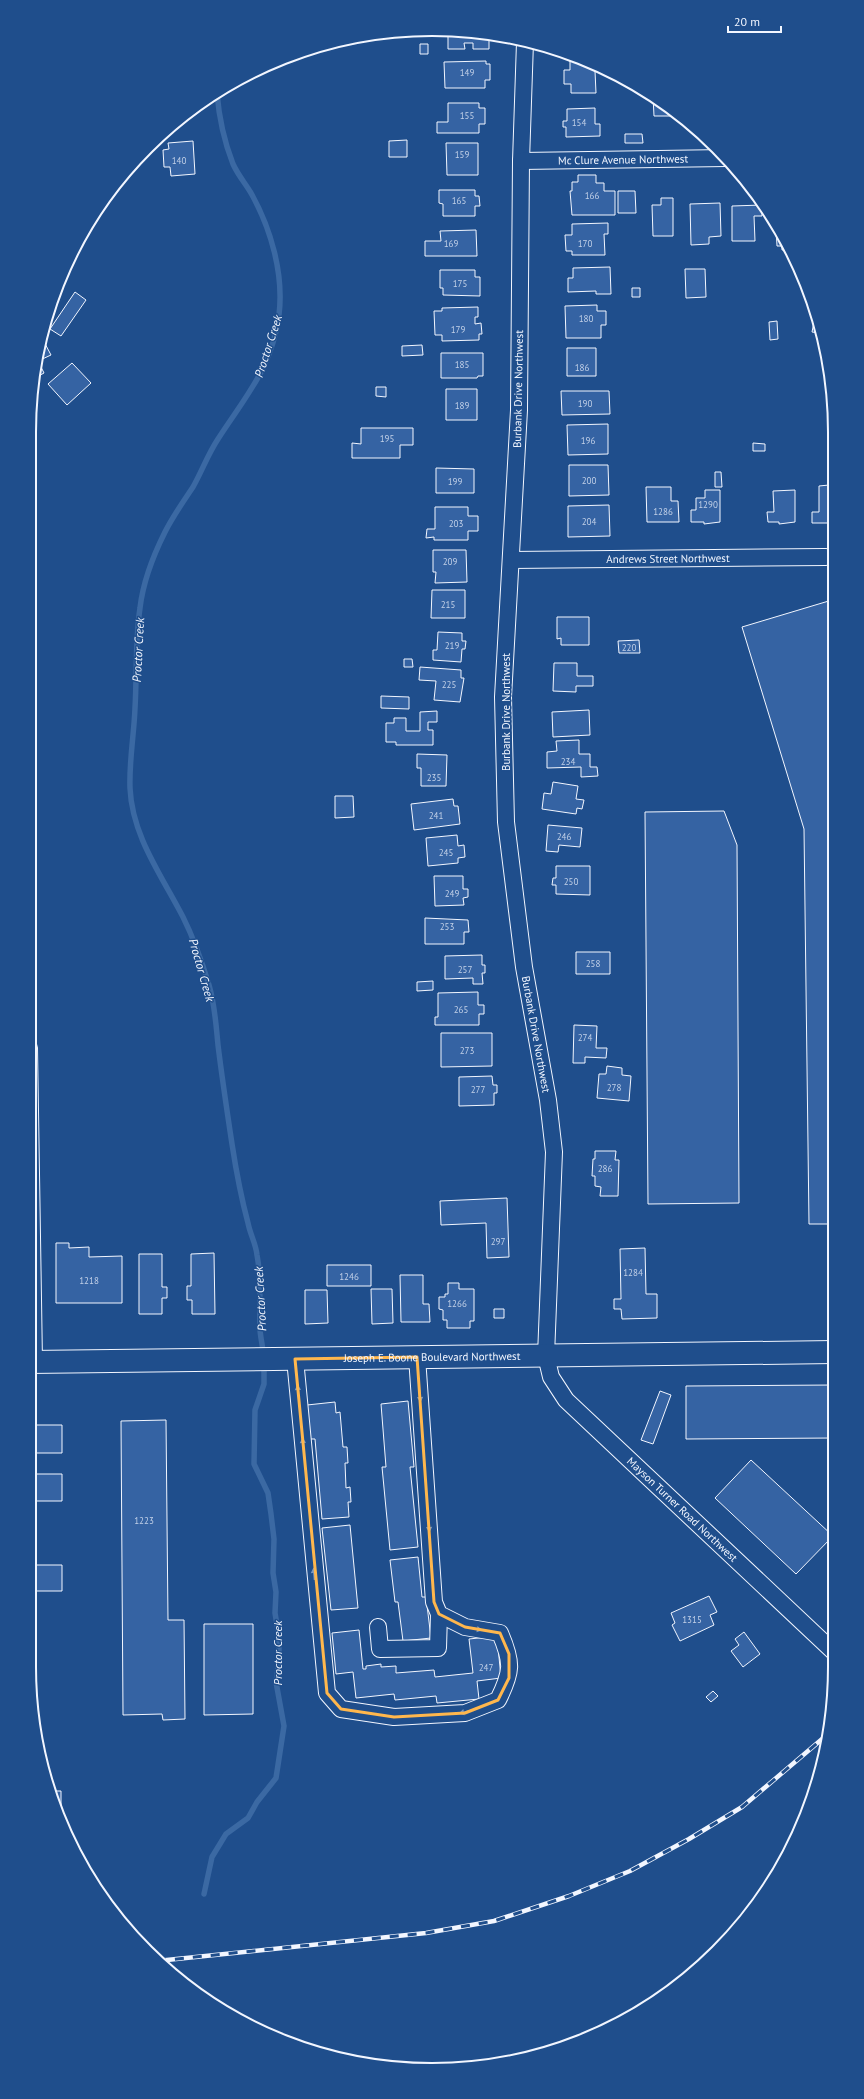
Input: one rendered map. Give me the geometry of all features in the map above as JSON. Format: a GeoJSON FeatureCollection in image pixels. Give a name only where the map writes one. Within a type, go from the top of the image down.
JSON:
{"type":"FeatureCollection","features":[{"type":"Feature","properties":{"kind":"main road","name":"Joseph E. Boone Boulevard Northwest"},"geometry":{"type":"LineString","coordinates":[[36,1362],[828,1352]]}},
{"type":"Feature","properties":{"kind":"street","name":"Burbank Drive Northwest"},"geometry":{"type":"LineString","coordinates":[[525,47],[521,161],[519,410],[503,697],[506,822],[524,967],[548,1100],[554,1152],[546,1356]]}},
{"type":"Feature","properties":{"kind":"street","name":"Mc Clure Avenue Northwest"},"geometry":{"type":"LineString","coordinates":[[521,161],[718,158]]}},
{"type":"Feature","properties":{"kind":"street","name":"Andrews Street Northwest"},"geometry":{"type":"LineString","coordinates":[[511,560],[826,557]]}},
{"type":"Feature","properties":{"kind":"street","name":"Mayson Turner Road Northwest"},"geometry":{"type":"LineString","coordinates":[[546,1356],[551,1377],[566,1400],[828,1646]]}},
{"type":"Feature","properties":{"kind":"street"},"geometry":{"type":"LineString","coordinates":[[378,1627],[380,1649],[438,1648],[439,1614],[434,1602],[417,1357]]}},
{"type":"Feature","properties":{"kind":"street"},"geometry":{"type":"LineString","coordinates":[[287,1359],[327,1693],[341,1709],[394,1717],[465,1713],[498,1700],[509,1678],[509,1654],[500,1633],[465,1627],[439,1614]]}},
{"type":"Feature","properties":{"kind":"highlighted area"},"geometry":{"type":"Polygon","coordinates":[[[417,1357],[434,1602],[439,1614],[465,1627],[500,1633],[509,1654],[509,1678],[498,1700],[465,1713],[394,1717],[341,1709],[327,1693],[295,1359],[417,1357]]]}},
{"type":"Feature","properties":{"kind":"building"},"geometry":{"type":"Polygon","coordinates":[[[448,37],[489,40],[489,49],[473,49],[473,43],[464,43],[465,49],[448,49],[448,37]]]}},
{"type":"Feature","properties":{"kind":"building"},"geometry":{"type":"Polygon","coordinates":[[[420,44],[428,44],[428,54],[420,54],[420,44]]]}},
{"type":"Feature","properties":{"kind":"building"},"geometry":{"type":"Polygon","coordinates":[[[486,61],[486,64],[490,64],[490,80],[485,80],[485,88],[445,88],[444,62],[486,61]]]}},
{"type":"Feature","properties":{"kind":"building"},"geometry":{"type":"Polygon","coordinates":[[[570,61],[595,71],[596,93],[571,93],[571,84],[564,84],[564,70],[570,70],[570,61]]]}},
{"type":"Feature","properties":{"kind":"building"},"geometry":{"type":"Polygon","coordinates":[[[448,103],[479,103],[479,108],[485,108],[485,124],[479,124],[479,133],[437,133],[437,122],[448,122],[448,103]]]}},
{"type":"Feature","properties":{"kind":"building"},"geometry":{"type":"Polygon","coordinates":[[[653,104],[670,116],[654,116],[653,104]]]}},
{"type":"Feature","properties":{"kind":"building"},"geometry":{"type":"Polygon","coordinates":[[[595,108],[595,124],[600,124],[600,136],[566,137],[566,127],[563,127],[563,121],[567,121],[567,109],[595,108]]]}},
{"type":"Feature","properties":{"kind":"building"},"geometry":{"type":"Polygon","coordinates":[[[625,134],[642,134],[643,143],[625,143],[625,134]]]}},
{"type":"Feature","properties":{"kind":"building"},"geometry":{"type":"Polygon","coordinates":[[[407,140],[407,157],[389,157],[389,141],[407,140]]]}},
{"type":"Feature","properties":{"kind":"building"},"geometry":{"type":"Polygon","coordinates":[[[193,141],[195,174],[171,176],[170,167],[164,167],[163,150],[169,149],[168,143],[193,141]]]}},
{"type":"Feature","properties":{"kind":"building"},"geometry":{"type":"Polygon","coordinates":[[[446,143],[478,143],[478,175],[447,175],[446,143]]]}},
{"type":"Feature","properties":{"kind":"building"},"geometry":{"type":"Polygon","coordinates":[[[578,175],[596,175],[596,183],[604,183],[604,191],[615,191],[615,215],[572,215],[570,191],[572,191],[572,182],[578,182],[578,175]]]}},
{"type":"Feature","properties":{"kind":"building"},"geometry":{"type":"Polygon","coordinates":[[[439,190],[475,190],[475,196],[479,196],[480,206],[475,206],[475,216],[443,216],[443,204],[439,203],[439,190]]]}},
{"type":"Feature","properties":{"kind":"building"},"geometry":{"type":"Polygon","coordinates":[[[618,191],[635,191],[636,213],[618,213],[618,191]]]}},
{"type":"Feature","properties":{"kind":"building"},"geometry":{"type":"Polygon","coordinates":[[[661,198],[673,198],[673,236],[653,236],[652,205],[661,205],[661,198]]]}},
{"type":"Feature","properties":{"kind":"building"},"geometry":{"type":"Polygon","coordinates":[[[720,203],[721,236],[709,237],[709,244],[691,245],[690,204],[720,203]]]}},
{"type":"Feature","properties":{"kind":"building"},"geometry":{"type":"Polygon","coordinates":[[[756,205],[761,212],[762,216],[754,216],[755,241],[732,241],[732,206],[756,205]]]}},
{"type":"Feature","properties":{"kind":"building"},"geometry":{"type":"Polygon","coordinates":[[[608,223],[608,234],[604,234],[605,255],[572,255],[572,251],[566,251],[565,235],[572,235],[572,224],[608,223]]]}},
{"type":"Feature","properties":{"kind":"building"},"geometry":{"type":"Polygon","coordinates":[[[476,230],[477,256],[425,256],[425,241],[441,241],[440,231],[476,230]]]}},
{"type":"Feature","properties":{"kind":"building"},"geometry":{"type":"Polygon","coordinates":[[[776,237],[781,246],[777,246],[776,237]]]}},
{"type":"Feature","properties":{"kind":"building"},"geometry":{"type":"Polygon","coordinates":[[[610,267],[611,294],[596,294],[596,291],[568,292],[568,278],[573,278],[573,268],[610,267]]]}},
{"type":"Feature","properties":{"kind":"building"},"geometry":{"type":"Polygon","coordinates":[[[685,269],[705,269],[706,297],[686,298],[685,269]]]}},
{"type":"Feature","properties":{"kind":"building"},"geometry":{"type":"Polygon","coordinates":[[[440,270],[475,270],[475,277],[480,277],[480,296],[443,295],[443,288],[440,288],[440,270]]]}},
{"type":"Feature","properties":{"kind":"building"},"geometry":{"type":"Polygon","coordinates":[[[632,288],[640,288],[640,297],[632,297],[632,288]]]}},
{"type":"Feature","properties":{"kind":"building"},"geometry":{"type":"Polygon","coordinates":[[[75,292],[86,300],[61,336],[50,329],[75,292]]]}},
{"type":"Feature","properties":{"kind":"building"},"geometry":{"type":"Polygon","coordinates":[[[597,305],[597,311],[606,311],[606,325],[601,325],[601,338],[566,338],[565,306],[597,305]]]}},
{"type":"Feature","properties":{"kind":"building"},"geometry":{"type":"Polygon","coordinates":[[[478,307],[478,317],[475,317],[475,324],[481,323],[482,334],[479,334],[479,340],[442,341],[442,335],[435,335],[434,311],[442,311],[442,308],[478,307]]]}},
{"type":"Feature","properties":{"kind":"building"},"geometry":{"type":"Polygon","coordinates":[[[777,321],[778,339],[770,340],[769,322],[777,321]]]}},
{"type":"Feature","properties":{"kind":"building"},"geometry":{"type":"Polygon","coordinates":[[[813,325],[816,332],[812,332],[813,325]]]}},
{"type":"Feature","properties":{"kind":"building"},"geometry":{"type":"Polygon","coordinates":[[[46,345],[51,355],[43,359],[46,345]]]}},
{"type":"Feature","properties":{"kind":"building"},"geometry":{"type":"Polygon","coordinates":[[[422,345],[423,355],[402,356],[402,346],[422,345]]]}},
{"type":"Feature","properties":{"kind":"building"},"geometry":{"type":"Polygon","coordinates":[[[567,348],[596,348],[596,376],[567,376],[567,348]]]}},
{"type":"Feature","properties":{"kind":"building"},"geometry":{"type":"Polygon","coordinates":[[[441,353],[483,353],[483,376],[478,376],[477,378],[441,378],[441,353]]]}},
{"type":"Feature","properties":{"kind":"building"},"geometry":{"type":"Polygon","coordinates":[[[72,363],[91,383],[67,405],[48,384],[72,363]]]}},
{"type":"Feature","properties":{"kind":"building"},"geometry":{"type":"Polygon","coordinates":[[[41,368],[44,373],[40,375],[41,368]]]}},
{"type":"Feature","properties":{"kind":"building"},"geometry":{"type":"Polygon","coordinates":[[[376,387],[386,387],[386,397],[376,396],[376,387]]]}},
{"type":"Feature","properties":{"kind":"building"},"geometry":{"type":"Polygon","coordinates":[[[446,389],[477,389],[477,420],[446,420],[446,389]]]}},
{"type":"Feature","properties":{"kind":"building"},"geometry":{"type":"Polygon","coordinates":[[[561,391],[609,391],[610,414],[562,415],[561,391]]]}},
{"type":"Feature","properties":{"kind":"building"},"geometry":{"type":"Polygon","coordinates":[[[608,424],[608,454],[568,455],[567,425],[608,424]]]}},
{"type":"Feature","properties":{"kind":"building"},"geometry":{"type":"Polygon","coordinates":[[[361,428],[413,428],[413,445],[400,445],[400,458],[352,458],[352,443],[361,444],[361,428]]]}},
{"type":"Feature","properties":{"kind":"building"},"geometry":{"type":"Polygon","coordinates":[[[753,443],[765,444],[765,451],[753,451],[753,443]]]}},
{"type":"Feature","properties":{"kind":"building"},"geometry":{"type":"Polygon","coordinates":[[[569,465],[608,465],[609,495],[569,496],[569,465]]]}},
{"type":"Feature","properties":{"kind":"building"},"geometry":{"type":"Polygon","coordinates":[[[436,468],[474,469],[474,493],[436,493],[436,468]]]}},
{"type":"Feature","properties":{"kind":"building"},"geometry":{"type":"Polygon","coordinates":[[[715,472],[721,472],[722,487],[715,487],[715,472]]]}},
{"type":"Feature","properties":{"kind":"building"},"geometry":{"type":"Polygon","coordinates":[[[828,485],[828,523],[812,523],[812,512],[819,512],[819,486],[828,485]]]}},
{"type":"Feature","properties":{"kind":"building"},"geometry":{"type":"Polygon","coordinates":[[[646,487],[671,487],[671,501],[678,501],[679,522],[647,522],[646,487]]]}},
{"type":"Feature","properties":{"kind":"building"},"geometry":{"type":"Polygon","coordinates":[[[705,490],[720,490],[720,522],[704,524],[704,522],[691,522],[691,510],[696,510],[696,498],[705,498],[705,490]]]}},
{"type":"Feature","properties":{"kind":"building"},"geometry":{"type":"Polygon","coordinates":[[[795,490],[795,522],[779,524],[779,522],[768,522],[767,512],[774,512],[773,491],[795,490]]]}},
{"type":"Feature","properties":{"kind":"building"},"geometry":{"type":"Polygon","coordinates":[[[609,505],[610,536],[568,537],[568,506],[609,505]]]}},
{"type":"Feature","properties":{"kind":"building"},"geometry":{"type":"Polygon","coordinates":[[[435,507],[468,507],[468,516],[478,516],[478,531],[468,531],[468,540],[434,540],[434,537],[426,538],[427,529],[435,529],[435,507]]]}},
{"type":"Feature","properties":{"kind":"building"},"geometry":{"type":"Polygon","coordinates":[[[433,550],[466,550],[467,582],[435,583],[436,572],[433,572],[433,550]]]}},
{"type":"Feature","properties":{"kind":"building"},"geometry":{"type":"Polygon","coordinates":[[[432,590],[465,590],[465,618],[431,618],[432,590]]]}},
{"type":"Feature","properties":{"kind":"building"},"geometry":{"type":"Polygon","coordinates":[[[828,601],[828,1224],[809,1224],[804,829],[742,627],[828,601]]]}},
{"type":"Feature","properties":{"kind":"building"},"geometry":{"type":"Polygon","coordinates":[[[557,617],[589,617],[589,645],[561,645],[561,638],[557,639],[557,617]]]}},
{"type":"Feature","properties":{"kind":"building"},"geometry":{"type":"Polygon","coordinates":[[[438,632],[462,633],[462,641],[466,641],[465,649],[462,649],[461,662],[433,660],[433,650],[437,650],[438,632]]]}},
{"type":"Feature","properties":{"kind":"building"},"geometry":{"type":"Polygon","coordinates":[[[639,640],[640,653],[619,653],[618,641],[639,640]]]}},
{"type":"Feature","properties":{"kind":"building"},"geometry":{"type":"Polygon","coordinates":[[[404,659],[412,659],[413,667],[404,667],[404,659]]]}},
{"type":"Feature","properties":{"kind":"building"},"geometry":{"type":"Polygon","coordinates":[[[554,663],[577,663],[577,676],[593,676],[593,686],[576,686],[576,692],[553,691],[554,663]]]}},
{"type":"Feature","properties":{"kind":"building"},"geometry":{"type":"Polygon","coordinates":[[[420,667],[461,670],[461,678],[464,678],[460,702],[434,700],[436,681],[419,680],[420,667]]]}},
{"type":"Feature","properties":{"kind":"building"},"geometry":{"type":"Polygon","coordinates":[[[381,696],[409,697],[409,709],[381,708],[381,696]]]}},
{"type":"Feature","properties":{"kind":"building"},"geometry":{"type":"Polygon","coordinates":[[[589,710],[590,735],[553,737],[552,712],[589,710]]]}},
{"type":"Feature","properties":{"kind":"building"},"geometry":{"type":"Polygon","coordinates":[[[437,711],[437,722],[428,722],[428,730],[433,730],[433,745],[396,745],[396,742],[386,742],[386,723],[394,723],[394,718],[406,718],[406,731],[420,731],[420,712],[437,711]]]}},
{"type":"Feature","properties":{"kind":"building"},"geometry":{"type":"Polygon","coordinates":[[[579,740],[579,754],[590,754],[590,767],[597,767],[598,776],[581,777],[581,767],[547,768],[547,752],[557,751],[556,741],[579,740]]]}},
{"type":"Feature","properties":{"kind":"building"},"geometry":{"type":"Polygon","coordinates":[[[417,754],[447,755],[446,786],[421,786],[421,768],[417,768],[417,754]]]}},
{"type":"Feature","properties":{"kind":"building"},"geometry":{"type":"Polygon","coordinates":[[[553,782],[578,786],[576,799],[584,800],[582,809],[577,808],[576,814],[542,809],[544,793],[551,794],[553,782]]]}},
{"type":"Feature","properties":{"kind":"building"},"geometry":{"type":"Polygon","coordinates":[[[335,796],[353,796],[354,817],[335,818],[335,796]]]}},
{"type":"Feature","properties":{"kind":"building"},"geometry":{"type":"Polygon","coordinates":[[[453,799],[454,806],[458,806],[460,824],[414,830],[411,804],[453,799]]]}},
{"type":"Feature","properties":{"kind":"building"},"geometry":{"type":"Polygon","coordinates":[[[724,811],[737,845],[739,1203],[648,1204],[645,812],[724,811]]]}},
{"type":"Feature","properties":{"kind":"building"},"geometry":{"type":"Polygon","coordinates":[[[548,825],[582,828],[580,847],[559,845],[558,852],[546,851],[548,825]]]}},
{"type":"Feature","properties":{"kind":"building"},"geometry":{"type":"Polygon","coordinates":[[[457,835],[458,846],[464,845],[465,857],[458,858],[458,863],[428,866],[426,838],[457,835]]]}},
{"type":"Feature","properties":{"kind":"building"},"geometry":{"type":"Polygon","coordinates":[[[556,866],[590,866],[590,895],[556,894],[556,885],[552,885],[553,878],[556,878],[556,866]]]}},
{"type":"Feature","properties":{"kind":"building"},"geometry":{"type":"Polygon","coordinates":[[[434,876],[463,876],[463,889],[468,889],[468,897],[463,898],[464,905],[435,906],[434,876]]]}},
{"type":"Feature","properties":{"kind":"building"},"geometry":{"type":"Polygon","coordinates":[[[425,918],[468,920],[469,932],[464,932],[464,944],[425,944],[425,918]]]}},
{"type":"Feature","properties":{"kind":"building"},"geometry":{"type":"Polygon","coordinates":[[[576,952],[610,952],[610,974],[576,974],[576,952]]]}},
{"type":"Feature","properties":{"kind":"building"},"geometry":{"type":"Polygon","coordinates":[[[482,955],[482,965],[485,965],[485,973],[482,973],[483,984],[473,984],[473,978],[445,979],[445,956],[482,955]]]}},
{"type":"Feature","properties":{"kind":"building"},"geometry":{"type":"Polygon","coordinates":[[[433,981],[433,990],[417,991],[417,982],[433,981]]]}},
{"type":"Feature","properties":{"kind":"building"},"geometry":{"type":"Polygon","coordinates":[[[478,992],[478,1005],[484,1005],[484,1014],[479,1014],[479,1025],[435,1025],[435,1017],[438,1017],[438,993],[478,992]]]}},
{"type":"Feature","properties":{"kind":"building"},"geometry":{"type":"Polygon","coordinates":[[[574,1025],[597,1026],[596,1048],[607,1048],[606,1058],[585,1057],[585,1063],[573,1063],[574,1025]]]}},
{"type":"Feature","properties":{"kind":"building"},"geometry":{"type":"Polygon","coordinates":[[[441,1033],[492,1033],[492,1066],[441,1067],[441,1033]]]}},
{"type":"Feature","properties":{"kind":"building"},"geometry":{"type":"Polygon","coordinates":[[[607,1066],[622,1068],[622,1075],[631,1076],[629,1101],[597,1098],[599,1074],[606,1074],[607,1066]]]}},
{"type":"Feature","properties":{"kind":"building"},"geometry":{"type":"Polygon","coordinates":[[[492,1076],[493,1085],[497,1085],[497,1093],[494,1093],[494,1105],[459,1106],[459,1077],[492,1076]]]}},
{"type":"Feature","properties":{"kind":"building"},"geometry":{"type":"Polygon","coordinates":[[[595,1151],[616,1151],[615,1160],[619,1160],[618,1196],[600,1196],[601,1187],[595,1186],[595,1176],[592,1176],[595,1151]]]}},
{"type":"Feature","properties":{"kind":"building"},"geometry":{"type":"Polygon","coordinates":[[[507,1198],[509,1257],[487,1258],[486,1223],[441,1225],[440,1201],[507,1198]]]}},
{"type":"Feature","properties":{"kind":"building"},"geometry":{"type":"Polygon","coordinates":[[[56,1243],[69,1243],[69,1248],[89,1247],[89,1257],[122,1256],[122,1303],[56,1303],[56,1243]]]}},
{"type":"Feature","properties":{"kind":"building"},"geometry":{"type":"Polygon","coordinates":[[[645,1248],[646,1294],[657,1294],[657,1318],[622,1319],[621,1309],[614,1309],[614,1299],[621,1299],[620,1249],[645,1248]]]}},
{"type":"Feature","properties":{"kind":"building"},"geometry":{"type":"Polygon","coordinates":[[[214,1253],[215,1314],[192,1314],[192,1300],[187,1300],[187,1286],[191,1286],[191,1254],[214,1253]]]}},
{"type":"Feature","properties":{"kind":"building"},"geometry":{"type":"Polygon","coordinates":[[[139,1254],[162,1254],[162,1287],[167,1287],[167,1298],[162,1298],[162,1314],[139,1314],[139,1254]]]}},
{"type":"Feature","properties":{"kind":"building"},"geometry":{"type":"Polygon","coordinates":[[[327,1265],[371,1265],[371,1286],[327,1286],[327,1265]]]}},
{"type":"Feature","properties":{"kind":"building"},"geometry":{"type":"Polygon","coordinates":[[[400,1275],[423,1275],[423,1304],[429,1304],[430,1322],[401,1322],[400,1275]]]}},
{"type":"Feature","properties":{"kind":"building"},"geometry":{"type":"Polygon","coordinates":[[[448,1283],[459,1283],[459,1289],[474,1289],[474,1321],[470,1321],[470,1328],[447,1328],[447,1320],[443,1320],[443,1310],[439,1309],[439,1297],[445,1297],[445,1294],[448,1294],[448,1283]]]}},
{"type":"Feature","properties":{"kind":"building"},"geometry":{"type":"Polygon","coordinates":[[[371,1289],[392,1289],[393,1323],[372,1324],[371,1289]]]}},
{"type":"Feature","properties":{"kind":"building"},"geometry":{"type":"Polygon","coordinates":[[[305,1290],[327,1290],[328,1323],[305,1324],[305,1290]]]}},
{"type":"Feature","properties":{"kind":"building"},"geometry":{"type":"Polygon","coordinates":[[[494,1309],[504,1309],[504,1318],[494,1318],[494,1309]]]}},
{"type":"Feature","properties":{"kind":"building"},"geometry":{"type":"Polygon","coordinates":[[[828,1385],[828,1438],[686,1439],[686,1386],[828,1385]]]}},
{"type":"Feature","properties":{"kind":"building"},"geometry":{"type":"Polygon","coordinates":[[[660,1391],[671,1395],[653,1444],[641,1440],[660,1391]]]}},
{"type":"Feature","properties":{"kind":"building"},"geometry":{"type":"Polygon","coordinates":[[[408,1401],[414,1467],[410,1467],[418,1547],[390,1550],[382,1467],[386,1467],[381,1404],[408,1401]]]}},
{"type":"Feature","properties":{"kind":"building"},"geometry":{"type":"Polygon","coordinates":[[[335,1402],[336,1413],[340,1412],[343,1447],[347,1447],[348,1463],[345,1463],[346,1488],[350,1487],[351,1502],[348,1502],[349,1517],[322,1519],[315,1439],[310,1439],[307,1405],[335,1402]]]}},
{"type":"Feature","properties":{"kind":"building"},"geometry":{"type":"Polygon","coordinates":[[[166,1420],[168,1620],[184,1620],[185,1719],[163,1720],[162,1714],[123,1715],[121,1421],[166,1420]]]}},
{"type":"Feature","properties":{"kind":"building"},"geometry":{"type":"Polygon","coordinates":[[[36,1425],[62,1425],[62,1453],[36,1453],[36,1425]]]}},
{"type":"Feature","properties":{"kind":"building"},"geometry":{"type":"Polygon","coordinates":[[[751,1460],[828,1531],[828,1541],[796,1574],[715,1498],[751,1460]]]}},
{"type":"Feature","properties":{"kind":"building"},"geometry":{"type":"Polygon","coordinates":[[[36,1474],[62,1474],[62,1501],[36,1501],[36,1474]]]}},
{"type":"Feature","properties":{"kind":"building"},"geometry":{"type":"Polygon","coordinates":[[[350,1525],[358,1608],[331,1610],[322,1528],[350,1525]]]}},
{"type":"Feature","properties":{"kind":"building"},"geometry":{"type":"Polygon","coordinates":[[[418,1557],[422,1597],[426,1597],[431,1638],[403,1641],[398,1602],[395,1602],[390,1560],[418,1557]]]}},
{"type":"Feature","properties":{"kind":"building"},"geometry":{"type":"Polygon","coordinates":[[[36,1565],[62,1565],[62,1591],[36,1591],[36,1565]]]}},
{"type":"Feature","properties":{"kind":"building"},"geometry":{"type":"Polygon","coordinates":[[[709,1596],[717,1612],[710,1615],[714,1625],[680,1641],[672,1625],[675,1623],[671,1613],[709,1596]]]}},
{"type":"Feature","properties":{"kind":"building"},"geometry":{"type":"Polygon","coordinates":[[[204,1624],[253,1624],[253,1714],[204,1715],[204,1624]]]}},
{"type":"Feature","properties":{"kind":"building"},"geometry":{"type":"Polygon","coordinates":[[[359,1630],[363,1669],[366,1669],[366,1666],[381,1664],[381,1667],[396,1666],[396,1673],[434,1670],[435,1677],[473,1673],[469,1639],[497,1636],[501,1678],[477,1681],[479,1699],[437,1703],[436,1696],[395,1700],[394,1694],[356,1698],[353,1672],[336,1674],[332,1633],[359,1630]]]}},
{"type":"Feature","properties":{"kind":"building"},"geometry":{"type":"Polygon","coordinates":[[[744,1632],[760,1654],[743,1667],[731,1651],[739,1645],[735,1639],[744,1632]]]}},
{"type":"Feature","properties":{"kind":"building"},"geometry":{"type":"Polygon","coordinates":[[[713,1691],[718,1696],[711,1702],[706,1697],[713,1691]]]}},
{"type":"Feature","properties":{"kind":"building"},"geometry":{"type":"Polygon","coordinates":[[[56,1791],[61,1791],[61,1805],[56,1791]]]}},
{"type":"Feature","properties":{"kind":"waterway","name":"Proctor Creek"},"geometry":{"type":"LineString","coordinates":[[218,99],[222,129],[233,164],[251,193],[265,221],[270,237],[278,268],[280,284],[279,315],[275,334],[264,366],[256,381],[214,445],[193,487],[168,526],[156,550],[149,569],[141,598],[138,620],[130,788],[132,806],[142,839],[149,855],[187,925],[201,959],[213,1000],[235,1164],[243,1203],[259,1264],[260,1331],[263,1354]]}},
{"type":"Feature","properties":{"kind":"waterway","name":"Proctor Creek"},"geometry":{"type":"LineString","coordinates":[[204,1894],[212,1857],[226,1834],[248,1818],[257,1802],[276,1778],[284,1726],[276,1682],[279,1660],[279,1637],[275,1613],[276,1592],[273,1573],[274,1539],[268,1493],[254,1464],[255,1410],[264,1384],[264,1363]]}},
{"type":"Feature","properties":{"kind":"railway"},"geometry":{"type":"LineString","coordinates":[[166,1960],[426,1933],[494,1921],[569,1896],[630,1871],[689,1839],[742,1807],[821,1740]]}}]}
